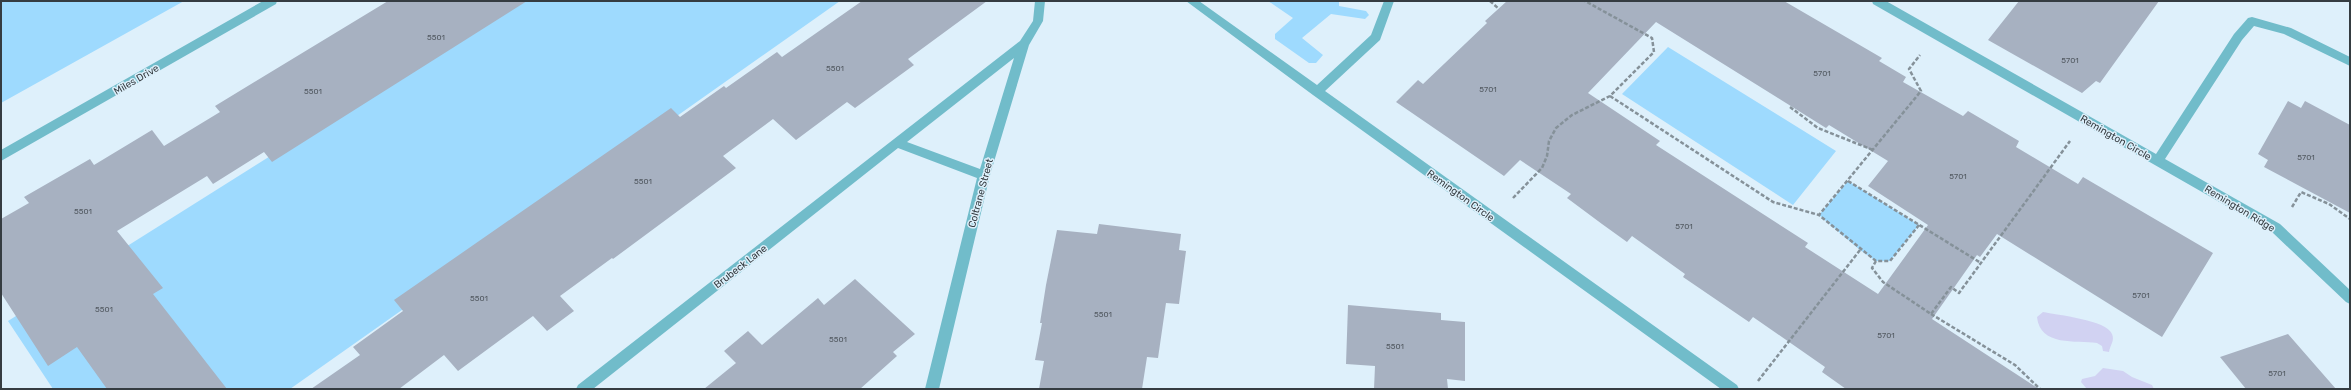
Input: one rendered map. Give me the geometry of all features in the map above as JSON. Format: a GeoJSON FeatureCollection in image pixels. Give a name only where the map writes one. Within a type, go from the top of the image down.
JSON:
{"type":"FeatureCollection","features":[{"type":"Feature","properties":{"kind":"lane","name":"Miles Drive"},"geometry":{"type":"LineString","coordinates":[[1,156],[272,1]]}},
{"type":"Feature","properties":{"kind":"lane","name":"Coltrane Street"},"geometry":{"type":"LineString","coordinates":[[932,389],[984,175],[1024,44],[1038,21],[1040,1]]}},
{"type":"Feature","properties":{"kind":"lane","name":"Remington Circle"},"geometry":{"type":"LineString","coordinates":[[1191,1],[1732,389]]}},
{"type":"Feature","properties":{"kind":"lane"},"geometry":{"type":"LineString","coordinates":[[1317,92],[1376,37],[1388,1]]}},
{"type":"Feature","properties":{"kind":"lane","name":"Remington Circle"},"geometry":{"type":"LineString","coordinates":[[1877,1],[2158,160],[2238,37],[2252,21],[2287,32],[2350,62]]}},
{"type":"Feature","properties":{"kind":"lane","name":"Brubeck Lane"},"geometry":{"type":"LineString","coordinates":[[583,389],[1024,44]]}},
{"type":"Feature","properties":{"kind":"lane"},"geometry":{"type":"LineString","coordinates":[[897,143],[984,175]]}},
{"type":"Feature","properties":{"kind":"lane","name":"Remington Ridge"},"geometry":{"type":"LineString","coordinates":[[2158,160],[2276,228],[2350,298]]}},
{"type":"Feature","properties":{"kind":"path"},"geometry":{"type":"LineString","coordinates":[[1490,1],[1499,9]]}},
{"type":"Feature","properties":{"kind":"path"},"geometry":{"type":"LineString","coordinates":[[1493,218],[1542,168],[1547,156],[1549,141],[1556,128],[1572,115],[1610,96],[1654,52],[1652,38],[1585,1]]}},
{"type":"Feature","properties":{"kind":"path"},"geometry":{"type":"LineString","coordinates":[[1819,215],[1921,91],[1909,69],[1936,34]]}},
{"type":"Feature","properties":{"kind":"path"},"geometry":{"type":"LineString","coordinates":[[1610,96],[1773,202],[1819,215],[1860,250],[1876,261],[1890,261],[1919,225]]}},
{"type":"Feature","properties":{"kind":"path"},"geometry":{"type":"LineString","coordinates":[[1790,107],[1812,125],[1827,133],[1873,150]]}},
{"type":"Feature","properties":{"kind":"path"},"geometry":{"type":"LineString","coordinates":[[1931,314],[1951,287],[1959,293],[2086,119]]}},
{"type":"Feature","properties":{"kind":"path"},"geometry":{"type":"LineString","coordinates":[[1848,181],[1981,263]]}},
{"type":"Feature","properties":{"kind":"path"},"geometry":{"type":"LineString","coordinates":[[2276,228],[2287,216],[2301,192],[2329,204],[2350,219]]}},
{"type":"Feature","properties":{"kind":"path"},"geometry":{"type":"LineString","coordinates":[[1757,383],[1860,250]]}},
{"type":"Feature","properties":{"kind":"path"},"geometry":{"type":"LineString","coordinates":[[1876,261],[1872,268],[1880,279],[1931,314],[2015,365],[2040,389]]}},
{"type":"Feature","properties":{"kind":"shaded area"},"geometry":{"type":"Polygon","coordinates":[[[1,1],[184,1],[1,103],[1,1]]]}},
{"type":"Feature","properties":{"kind":"shaded area"},"geometry":{"type":"Polygon","coordinates":[[[517,1],[840,1],[290,389],[53,389],[8,321],[517,1]]]}},
{"type":"Feature","properties":{"kind":"shaded area"},"geometry":{"type":"Polygon","coordinates":[[[1268,1],[1339,1],[1339,6],[1366,11],[1369,15],[1365,19],[1331,14],[1302,38],[1323,55],[1316,63],[1309,63],[1275,39],[1275,34],[1293,18],[1268,1]]]}},
{"type":"Feature","properties":{"kind":"shaded area"},"geometry":{"type":"Polygon","coordinates":[[[1668,47],[1836,151],[1793,205],[1622,94],[1668,47]]]}},
{"type":"Feature","properties":{"kind":"shaded area"},"geometry":{"type":"Polygon","coordinates":[[[1848,181],[1919,225],[1890,261],[1876,261],[1860,250],[1819,215],[1848,181]]]}},
{"type":"Feature","properties":{"kind":"shaded area"},"geometry":{"type":"Polygon","coordinates":[[[2043,312],[2092,322],[2108,329],[2112,334],[2113,339],[2109,352],[2103,351],[2102,346],[2097,343],[2052,338],[2040,327],[2037,317],[2043,312]]]}},
{"type":"Feature","properties":{"kind":"shaded area"},"geometry":{"type":"Polygon","coordinates":[[[2103,368],[2123,371],[2132,377],[2152,385],[2154,389],[2087,389],[2081,382],[2082,379],[2095,376],[2103,368]]]}},
{"type":"Feature","properties":{"kind":"building"},"geometry":{"type":"Polygon","coordinates":[[[388,1],[527,1],[272,162],[264,152],[213,184],[207,176],[117,231],[163,288],[153,294],[227,389],[107,389],[77,347],[48,366],[1,293],[1,219],[29,203],[24,197],[90,159],[94,165],[152,130],[164,146],[220,112],[215,106],[388,1]]]}},
{"type":"Feature","properties":{"kind":"building"},"geometry":{"type":"Polygon","coordinates":[[[862,1],[987,1],[908,59],[914,65],[855,108],[847,102],[796,140],[773,119],[723,156],[736,168],[613,259],[612,258],[560,296],[574,311],[547,331],[533,316],[458,371],[444,355],[399,389],[311,389],[360,355],[353,347],[403,311],[394,300],[671,108],[680,117],[724,86],[726,88],[777,52],[782,57],[862,1]]]}},
{"type":"Feature","properties":{"kind":"building"},"geometry":{"type":"Polygon","coordinates":[[[1507,1],[1784,1],[1882,58],[1879,61],[1906,77],[1903,82],[1963,116],[1968,111],[2019,141],[2016,147],[2078,184],[2083,177],[2213,253],[2162,337],[1997,234],[1980,257],[1977,255],[1932,319],[2039,389],[1846,389],[1822,372],[1825,367],[1753,317],[1749,322],[1683,277],[1685,274],[1632,236],[1627,242],[1567,198],[1571,194],[1520,160],[1504,176],[1396,102],[1418,80],[1423,84],[1487,23],[1485,21],[1507,1]],[[1656,22],[1588,93],[1660,141],[1656,145],[1808,243],[1805,247],[1878,294],[1928,225],[1868,186],[1888,161],[1829,125],[1826,128],[1656,22]]]}},
{"type":"Feature","properties":{"kind":"building"},"geometry":{"type":"Polygon","coordinates":[[[2019,1],[2159,1],[2100,83],[2096,81],[2082,93],[1988,40],[2019,1]]]}},
{"type":"Feature","properties":{"kind":"building"},"geometry":{"type":"Polygon","coordinates":[[[2288,101],[2301,108],[2305,101],[2350,125],[2350,213],[2264,167],[2268,160],[2258,154],[2288,101]]]}},
{"type":"Feature","properties":{"kind":"building"},"geometry":{"type":"Polygon","coordinates":[[[1099,224],[1181,234],[1179,250],[1186,251],[1179,304],[1166,303],[1158,358],[1147,357],[1142,389],[1039,389],[1044,361],[1035,360],[1042,323],[1040,323],[1046,285],[1057,230],[1097,234],[1099,224]]]}},
{"type":"Feature","properties":{"kind":"building"},"geometry":{"type":"Polygon","coordinates":[[[855,279],[915,334],[893,352],[897,356],[860,389],[704,389],[736,363],[724,351],[748,331],[762,345],[818,298],[824,305],[855,279]]]}},
{"type":"Feature","properties":{"kind":"building"},"geometry":{"type":"Polygon","coordinates":[[[1348,305],[1441,313],[1441,320],[1465,322],[1465,381],[1447,379],[1448,389],[1374,389],[1375,366],[1346,364],[1348,305]]]}},
{"type":"Feature","properties":{"kind":"building"},"geometry":{"type":"Polygon","coordinates":[[[2288,334],[2336,389],[2246,389],[2220,357],[2288,334]]]}}]}
